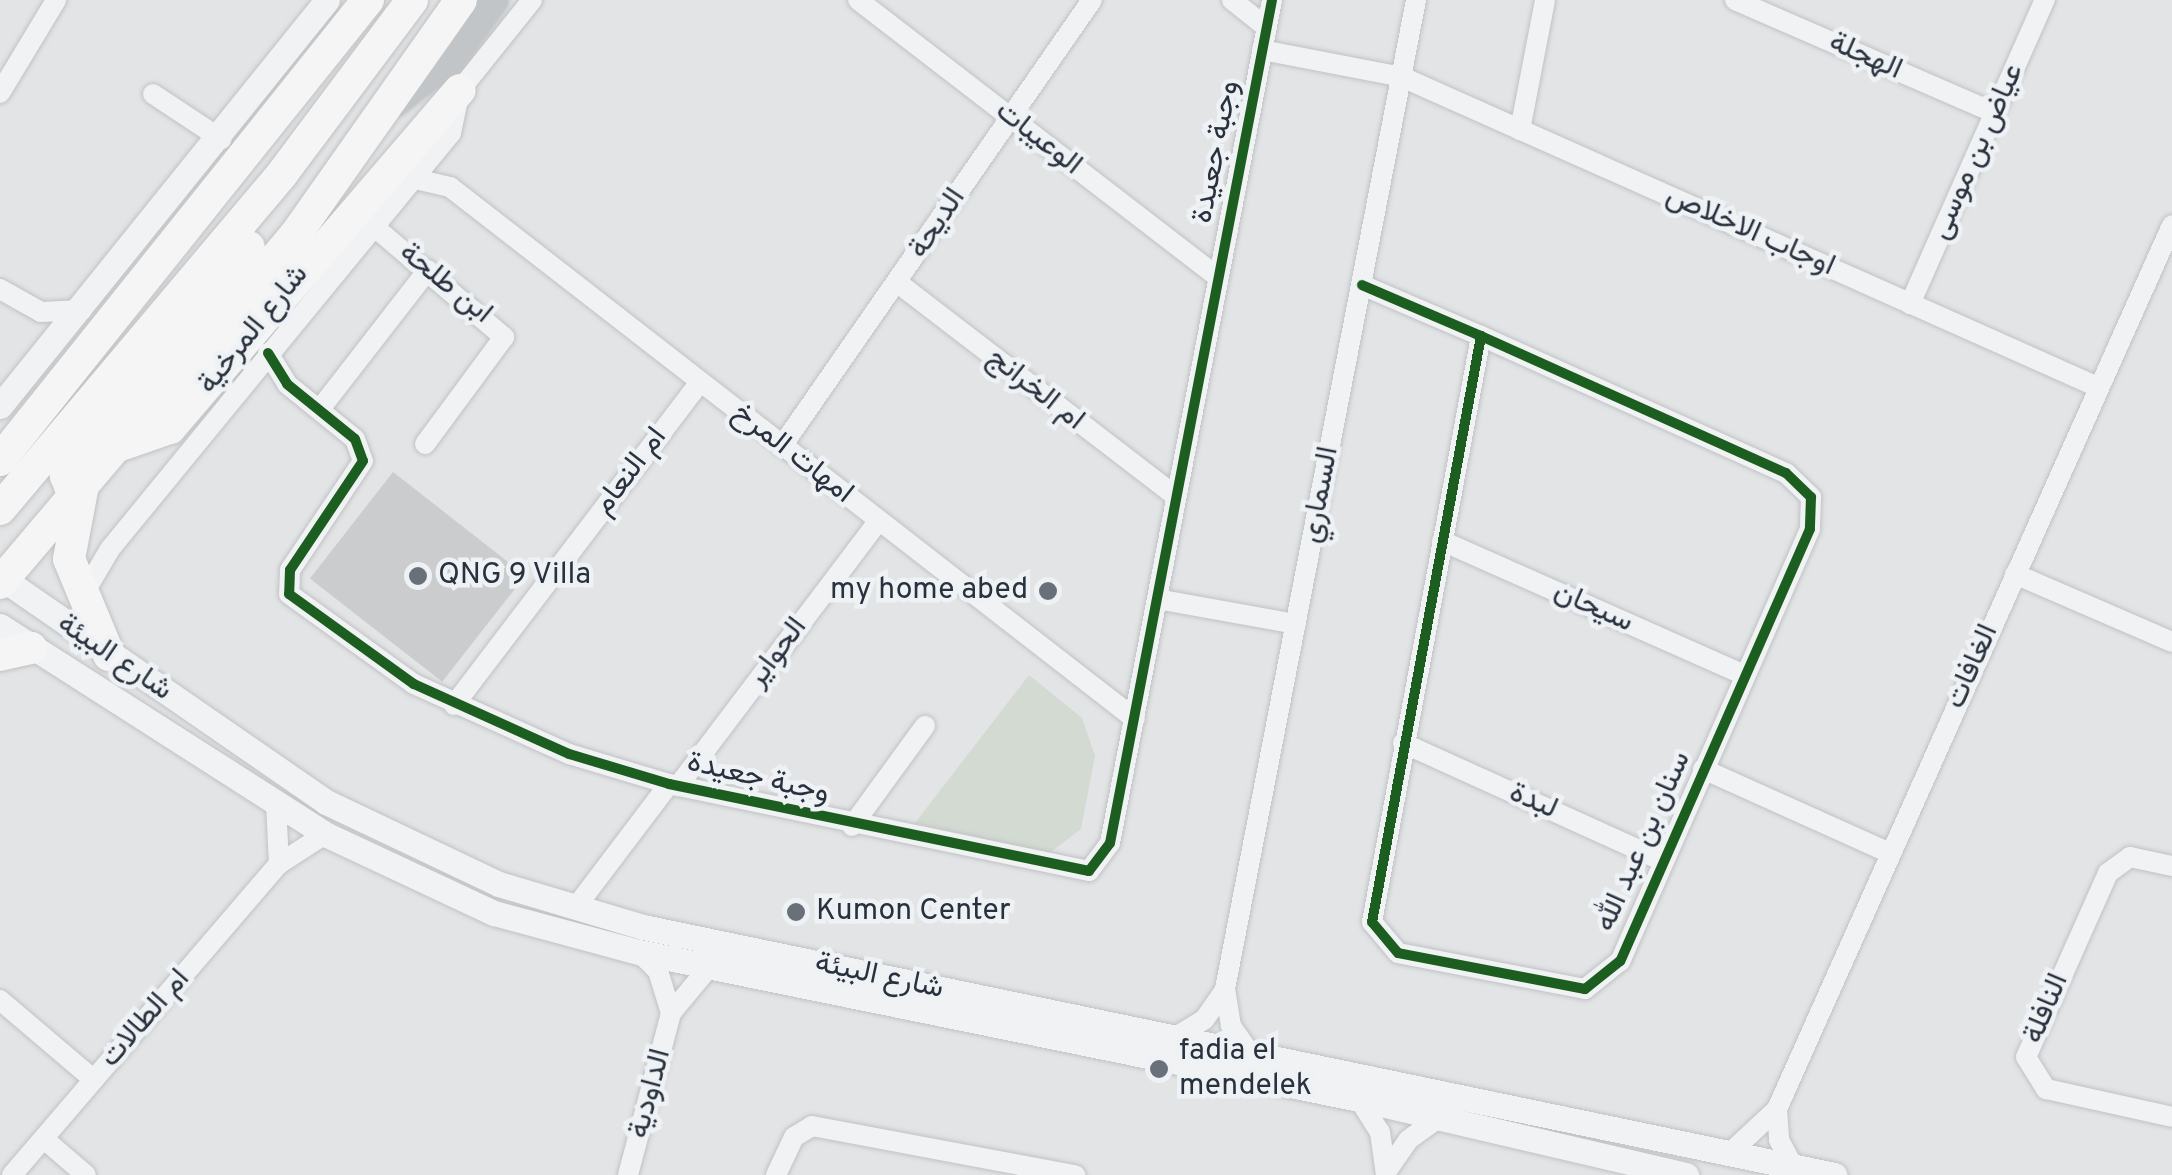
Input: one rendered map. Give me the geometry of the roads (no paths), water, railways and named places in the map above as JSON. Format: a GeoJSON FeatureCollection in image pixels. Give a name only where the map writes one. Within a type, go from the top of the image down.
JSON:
{"type":"FeatureCollection","features":[{"type":"Feature","properties":{"kind":"highway"},"geometry":{"type":"LineString","coordinates":[[319,65],[351,0]]}},
{"type":"Feature","properties":{"kind":"highway"},"geometry":{"type":"LineString","coordinates":[[0,460],[77,370],[368,0]]}},
{"type":"Feature","properties":{"kind":"highway"},"geometry":{"type":"LineString","coordinates":[[0,509],[282,174],[412,0]]}},
{"type":"Feature","properties":{"kind":"highway","name":"شارع المرخية"},"geometry":{"type":"LineString","coordinates":[[1,580],[296,234],[461,0]]}},
{"type":"Feature","properties":{"kind":"highway"},"geometry":{"type":"LineString","coordinates":[[118,446],[170,428],[460,90]]}},
{"type":"Feature","properties":{"kind":"highway"},"geometry":{"type":"LineString","coordinates":[[109,655],[80,602],[67,540],[84,486],[70,486],[68,472],[266,225],[282,174]]}},
{"type":"Feature","properties":{"kind":"highway"},"geometry":{"type":"LineString","coordinates":[[0,426],[77,370]]}},
{"type":"Feature","properties":{"kind":"main road","name":"شارع المرخية"},"geometry":{"type":"LineString","coordinates":[[388,108],[451,59],[494,0]]}},
{"type":"Feature","properties":{"kind":"street"},"geometry":{"type":"LineString","coordinates":[[0,93],[56,0]]}},
{"type":"Feature","properties":{"kind":"street"},"geometry":{"type":"LineString","coordinates":[[0,406],[84,310],[326,0]]}},
{"type":"Feature","properties":{"kind":"street","name":"شارع المرخية"},"geometry":{"type":"LineString","coordinates":[[80,602],[99,564],[371,224],[438,148],[457,120],[460,90],[532,0]]}},
{"type":"Feature","properties":{"kind":"street","name":"الوعيبات"},"geometry":{"type":"LineString","coordinates":[[858,0],[1218,277]]}},
{"type":"Feature","properties":{"kind":"street","name":"الديحة"},"geometry":{"type":"LineString","coordinates":[[782,446],[1092,0]]}},
{"type":"Feature","properties":{"kind":"street"},"geometry":{"type":"LineString","coordinates":[[1232,0],[1266,27]]}},
{"type":"Feature","properties":{"kind":"street","name":"وجبة جعيدة"},"geometry":{"type":"LineString","coordinates":[[268,353],[287,384],[355,439],[363,461],[290,570],[288,594],[454,705],[570,754],[673,785],[852,826],[1089,871],[1110,843],[1272,0]]}},
{"type":"Feature","properties":{"kind":"street","name":"السماري"},"geometry":{"type":"LineString","coordinates":[[1252,1056],[1231,1026],[1225,989],[1416,0]]}},
{"type":"Feature","properties":{"kind":"street"},"geometry":{"type":"LineString","coordinates":[[1520,130],[1545,0]]}},
{"type":"Feature","properties":{"kind":"street","name":"الهجلة"},"geometry":{"type":"LineString","coordinates":[[1735,0],[1995,113]]}},
{"type":"Feature","properties":{"kind":"street","name":"عياض بن موسى"},"geometry":{"type":"LineString","coordinates":[[1910,304],[2045,0]]}},
{"type":"Feature","properties":{"kind":"street","name":"اوجاب الاخلاص"},"geometry":{"type":"LineString","coordinates":[[1262,50],[1402,78],[2098,387]]}},
{"type":"Feature","properties":{"kind":"street"},"geometry":{"type":"LineString","coordinates":[[153,94],[220,138]]}},
{"type":"Feature","properties":{"kind":"street"},"geometry":{"type":"LineString","coordinates":[[438,148],[450,187]]}},
{"type":"Feature","properties":{"kind":"street","name":"امهات المرخ"},"geometry":{"type":"LineString","coordinates":[[411,178],[450,187],[1135,719]]}},
{"type":"Feature","properties":{"kind":"street","name":"ابن طلحة"},"geometry":{"type":"LineString","coordinates":[[371,224],[504,337],[425,444]]}},
{"type":"Feature","properties":{"kind":"street","name":"الغافات"},"geometry":{"type":"LineString","coordinates":[[1732,1152],[1777,1109],[2172,224]]}},
{"type":"Feature","properties":{"kind":"street"},"geometry":{"type":"LineString","coordinates":[[320,409],[428,270]]}},
{"type":"Feature","properties":{"kind":"street","name":"ام الخرانج"},"geometry":{"type":"LineString","coordinates":[[898,283],[1174,495]]}},
{"type":"Feature","properties":{"kind":"street","name":"سنان بن عبد الله"},"geometry":{"type":"LineString","coordinates":[[1362,284],[1481,336],[1802,483],[1811,497],[1810,530],[1620,960],[1596,986],[1562,987],[1398,952],[1372,922],[1481,336]]}},
{"type":"Feature","properties":{"kind":"street"},"geometry":{"type":"LineString","coordinates":[[0,289],[20,303],[63,314],[84,310]]}},
{"type":"Feature","properties":{"kind":"street"},"geometry":{"type":"LineString","coordinates":[[20,303],[46,355]]}},
{"type":"Feature","properties":{"kind":"street","name":"وجبة جعيدة"},"geometry":{"type":"LineString","coordinates":[[248,377],[287,384]]}},
{"type":"Feature","properties":{"kind":"street","name":"ام النعام"},"geometry":{"type":"LineString","coordinates":[[454,705],[700,383]]}},
{"type":"Feature","properties":{"kind":"street","name":"الحواير"},"geometry":{"type":"LineString","coordinates":[[576,907],[878,520]]}},
{"type":"Feature","properties":{"kind":"street","name":"سيحان"},"geometry":{"type":"LineString","coordinates":[[1442,541],[1744,676]]}},
{"type":"Feature","properties":{"kind":"street"},"geometry":{"type":"LineString","coordinates":[[2015,574],[2172,642]]}},
{"type":"Feature","properties":{"kind":"street","name":"شارع البيئة"},"geometry":{"type":"LineString","coordinates":[[1,580],[370,828],[447,865],[576,907],[1172,1039],[1834,1175]]}},
{"type":"Feature","properties":{"kind":"street"},"geometry":{"type":"LineString","coordinates":[[1157,600],[1296,624]]}},
{"type":"Feature","properties":{"kind":"street","name":"شارع البيئة"},"geometry":{"type":"LineString","coordinates":[[0,626],[16,652],[325,834],[494,913],[639,952],[1359,1099],[1686,1175]]}},
{"type":"Feature","properties":{"kind":"street"},"geometry":{"type":"LineString","coordinates":[[852,826],[925,726]]}},
{"type":"Feature","properties":{"kind":"street","name":"لبدة"},"geometry":{"type":"LineString","coordinates":[[1403,743],[1663,861]]}},
{"type":"Feature","properties":{"kind":"street","name":"سنان بن عبد الله"},"geometry":{"type":"LineString","coordinates":[[1704,769],[1890,853]]}},
{"type":"Feature","properties":{"kind":"street"},"geometry":{"type":"LineString","coordinates":[[276,803],[280,864]]}},
{"type":"Feature","properties":{"kind":"street","name":"ام الطالات"},"geometry":{"type":"LineString","coordinates":[[12,1175],[280,864],[325,834]]}},
{"type":"Feature","properties":{"kind":"street","name":"النافلة"},"geometry":{"type":"LineString","coordinates":[[2172,866],[2130,857],[2108,873],[2026,1057],[2046,1089],[2172,1117]]}},
{"type":"Feature","properties":{"kind":"street","name":"الداودية"},"geometry":{"type":"LineString","coordinates":[[639,952],[658,971],[671,1013]]}},
{"type":"Feature","properties":{"kind":"street","name":"الداودية"},"geometry":{"type":"LineString","coordinates":[[628,1175],[671,1013],[710,966]]}},
{"type":"Feature","properties":{"kind":"street","name":"السماري"},"geometry":{"type":"LineString","coordinates":[[1172,1039],[1204,1020],[1225,989]]}},
{"type":"Feature","properties":{"kind":"street"},"geometry":{"type":"LineString","coordinates":[[0,1000],[94,1080]]}},
{"type":"Feature","properties":{"kind":"street"},"geometry":{"type":"LineString","coordinates":[[1359,1099],[1380,1132],[1386,1173]]}},
{"type":"Feature","properties":{"kind":"street"},"geometry":{"type":"LineString","coordinates":[[1777,1109],[1793,1166]]}},
{"type":"Feature","properties":{"kind":"street"},"geometry":{"type":"LineString","coordinates":[[1386,1173],[1408,1140],[1440,1117]]}},
{"type":"Feature","properties":{"kind":"street"},"geometry":{"type":"LineString","coordinates":[[776,1175],[794,1136],[812,1126],[1013,1170],[1075,1175]]}},
{"type":"Feature","properties":{"kind":"street"},"geometry":{"type":"LineString","coordinates":[[44,1138],[86,1175]]}},
{"type":"Feature","properties":{"kind":"place","name":"QNG 9 Villa"},"geometry":{"type":"Point","coordinates":[418,576]}},
{"type":"Feature","properties":{"kind":"place","name":"my home abed"},"geometry":{"type":"Point","coordinates":[1048,591]}},
{"type":"Feature","properties":{"kind":"place","name":"Kumon Center"},"geometry":{"type":"Point","coordinates":[796,912]}},
{"type":"Feature","properties":{"kind":"place","name":"fadia el mendelek"},"geometry":{"type":"Point","coordinates":[1159,1069]}}]}
